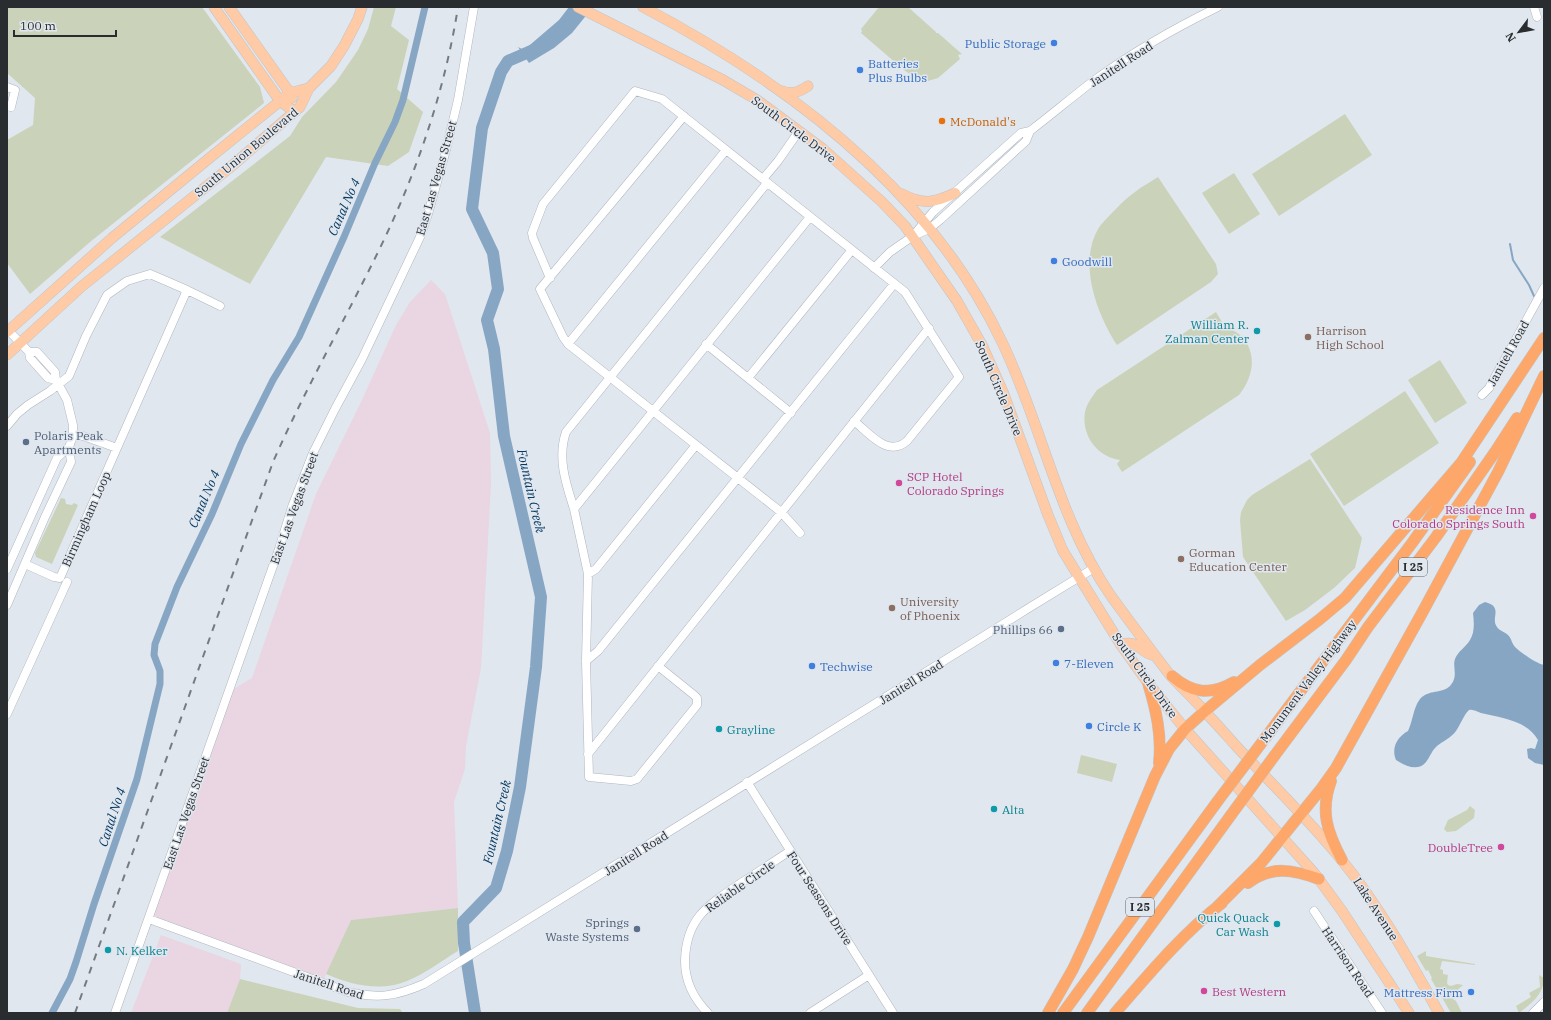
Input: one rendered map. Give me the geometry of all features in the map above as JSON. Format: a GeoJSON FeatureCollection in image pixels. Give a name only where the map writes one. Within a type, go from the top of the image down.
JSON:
{"type":"FeatureCollection","features":[{"type":"Feature","properties":{"kind":"highway"},"geometry":{"type":"LineString","coordinates":[[1048,1013],[1073,969],[1088,936],[1165,755],[1185,729],[1205,711],[1260,665],[1345,598],[1461,463],[1544,338]]}},
{"type":"Feature","properties":{"kind":"highway","name":"Monument Valley Highway"},"geometry":{"type":"LineString","coordinates":[[1063,1013],[1217,802],[1412,543],[1468,466],[1518,388],[1544,342]]}},
{"type":"Feature","properties":{"kind":"highway"},"geometry":{"type":"LineString","coordinates":[[1342,860],[1332,841],[1326,820],[1325,808],[1326,793],[1336,768],[1498,472],[1544,375]]}},
{"type":"Feature","properties":{"kind":"highway","name":"Monument Valley Highway"},"geometry":{"type":"LineString","coordinates":[[1087,1013],[1346,660],[1368,627],[1441,530],[1495,452],[1544,375]]}},
{"type":"Feature","properties":{"kind":"highway"},"geometry":{"type":"LineString","coordinates":[[1172,676],[1188,688],[1197,691],[1207,691],[1230,684],[1260,665]]}},
{"type":"Feature","properties":{"kind":"highway"},"geometry":{"type":"LineString","coordinates":[[1148,683],[1159,727],[1160,750],[1158,770]]}},
{"type":"Feature","properties":{"kind":"highway"},"geometry":{"type":"LineString","coordinates":[[1217,907],[1261,863],[1336,768]]}},
{"type":"Feature","properties":{"kind":"highway"},"geometry":{"type":"LineString","coordinates":[[1115,1013],[1196,925],[1252,880],[1269,872],[1288,870],[1319,879]]}},
{"type":"Feature","properties":{"kind":"main road"},"geometry":{"type":"LineString","coordinates":[[214,7],[280,101],[295,112]]}},
{"type":"Feature","properties":{"kind":"main road"},"geometry":{"type":"LineString","coordinates":[[229,7],[290,93],[295,112]]}},
{"type":"Feature","properties":{"kind":"main road"},"geometry":{"type":"LineString","coordinates":[[309,88],[330,66],[344,46],[358,19],[362,7]]}},
{"type":"Feature","properties":{"kind":"main road","name":"South Circle Drive"},"geometry":{"type":"LineString","coordinates":[[578,7],[737,88],[757,100],[799,131],[847,170],[894,213],[913,236],[957,301],[990,362],[1057,537],[1078,577],[1121,645],[1148,683],[1185,729],[1282,837]]}},
{"type":"Feature","properties":{"kind":"main road","name":"South Circle Drive"},"geometry":{"type":"LineString","coordinates":[[647,9],[716,48],[775,87],[813,116],[874,168],[897,191],[926,226],[968,282],[1003,344],[1018,380],[1057,488],[1094,568],[1113,598],[1172,676],[1235,745],[1301,813]]}},
{"type":"Feature","properties":{"kind":"main road"},"geometry":{"type":"LineString","coordinates":[[775,87],[789,93],[799,92],[808,86],[804,97],[813,116]]}},
{"type":"Feature","properties":{"kind":"main road","name":"South Union Boulevard"},"geometry":{"type":"LineString","coordinates":[[8,331],[112,238],[280,101],[290,93],[309,88]]}},
{"type":"Feature","properties":{"kind":"main road","name":"South Union Boulevard"},"geometry":{"type":"LineString","coordinates":[[7,355],[81,287],[233,165],[295,112],[300,107],[309,88]]}},
{"type":"Feature","properties":{"kind":"main road"},"geometry":{"type":"LineString","coordinates":[[897,191],[912,199],[925,202],[936,201],[955,193]]}},
{"type":"Feature","properties":{"kind":"main road"},"geometry":{"type":"LineString","coordinates":[[1121,645],[1132,643],[1147,654],[1156,656]]}},
{"type":"Feature","properties":{"kind":"main road","name":"Lake Avenue"},"geometry":{"type":"LineString","coordinates":[[1301,813],[1342,860],[1376,907],[1439,1013]]}},
{"type":"Feature","properties":{"kind":"main road"},"geometry":{"type":"LineString","coordinates":[[1282,837],[1319,879],[1342,910],[1409,1013]]}},
{"type":"Feature","properties":{"kind":"street","name":"East Las Vegas Street"},"geometry":{"type":"LineString","coordinates":[[115,1013],[279,549],[292,507],[313,453],[335,408],[362,359],[420,237],[446,150],[458,100],[474,7]]}},
{"type":"Feature","properties":{"kind":"street","name":"Janitell Road"},"geometry":{"type":"LineString","coordinates":[[926,226],[955,193],[1020,133],[1030,131],[1092,82],[1121,62],[1197,17],[1218,7]]}},
{"type":"Feature","properties":{"kind":"street"},"geometry":{"type":"LineString","coordinates":[[1534,7],[1537,17]]}},
{"type":"Feature","properties":{"kind":"street"},"geometry":{"type":"LineString","coordinates":[[7,87],[15,90],[11,107],[7,106]]}},
{"type":"Feature","properties":{"kind":"street"},"geometry":{"type":"LineString","coordinates":[[550,278],[532,233],[543,204],[635,91],[662,99],[894,284],[908,297],[959,377],[907,441],[898,447],[887,447],[881,444],[854,421]]}},
{"type":"Feature","properties":{"kind":"street"},"geometry":{"type":"LineString","coordinates":[[684,116],[540,290],[563,337],[568,344],[781,512],[800,533]]}},
{"type":"Feature","properties":{"kind":"street"},"geometry":{"type":"LineString","coordinates":[[658,666],[697,698],[697,705],[637,779],[589,777],[586,661],[588,574],[574,509],[564,475],[564,439],[566,432],[765,181],[799,131]]}},
{"type":"Feature","properties":{"kind":"street","name":"Janitell Road"},"geometry":{"type":"LineString","coordinates":[[874,268],[890,252],[926,226],[1026,142],[1030,131]]}},
{"type":"Feature","properties":{"kind":"street"},"geometry":{"type":"LineString","coordinates":[[568,344],[726,150]]}},
{"type":"Feature","properties":{"kind":"street"},"geometry":{"type":"LineString","coordinates":[[574,509],[810,217]]}},
{"type":"Feature","properties":{"kind":"street"},"geometry":{"type":"LineString","coordinates":[[748,378],[851,251]]}},
{"type":"Feature","properties":{"kind":"street"},"geometry":{"type":"LineString","coordinates":[[7,426],[17,414],[28,405],[57,382],[69,376],[86,336],[107,296],[127,281],[150,274],[220,306]]}},
{"type":"Feature","properties":{"kind":"street"},"geometry":{"type":"LineString","coordinates":[[586,661],[598,651],[894,284]]}},
{"type":"Feature","properties":{"kind":"street","name":"Janitell Road"},"geometry":{"type":"LineString","coordinates":[[1482,395],[1489,388],[1544,288]]}},
{"type":"Feature","properties":{"kind":"street","name":"Birmingham Loop"},"geometry":{"type":"LineString","coordinates":[[25,564],[54,577],[60,578],[187,290]]}},
{"type":"Feature","properties":{"kind":"street"},"geometry":{"type":"LineString","coordinates":[[588,754],[929,328]]}},
{"type":"Feature","properties":{"kind":"street"},"geometry":{"type":"LineString","coordinates":[[7,569],[57,458],[69,447],[73,436],[73,425],[67,400],[57,382],[55,372],[37,352],[29,352],[8,331]]}},
{"type":"Feature","properties":{"kind":"street"},"geometry":{"type":"LineString","coordinates":[[706,344],[791,413]]}},
{"type":"Feature","properties":{"kind":"street"},"geometry":{"type":"LineString","coordinates":[[73,436],[83,436],[117,448]]}},
{"type":"Feature","properties":{"kind":"street"},"geometry":{"type":"LineString","coordinates":[[588,574],[596,569],[696,445]]}},
{"type":"Feature","properties":{"kind":"street"},"geometry":{"type":"LineString","coordinates":[[7,605],[45,517],[71,462],[69,447]]}},
{"type":"Feature","properties":{"kind":"street","name":"Janitell Road"},"geometry":{"type":"LineString","coordinates":[[149,919],[334,988],[362,995],[372,997],[394,995],[424,984],[654,842],[746,782],[1094,568]]}},
{"type":"Feature","properties":{"kind":"street","name":"Birmingham Loop"},"geometry":{"type":"LineString","coordinates":[[7,714],[68,582]]}},
{"type":"Feature","properties":{"kind":"street","name":"Four Seasons Drive"},"geometry":{"type":"LineString","coordinates":[[746,782],[893,1013]]}},
{"type":"Feature","properties":{"kind":"street","name":"Reliable Circle"},"geometry":{"type":"LineString","coordinates":[[708,1013],[697,1001],[686,975],[686,944],[691,930],[700,915],[713,902],[790,851]]}},
{"type":"Feature","properties":{"kind":"street","name":"Harrison Road"},"geometry":{"type":"LineString","coordinates":[[1314,911],[1382,1013]]}},
{"type":"Feature","properties":{"kind":"street"},"geometry":{"type":"LineString","coordinates":[[810,1013],[869,975]]}},
{"type":"Feature","properties":{"kind":"street"},"geometry":{"type":"LineString","coordinates":[[1533,1013],[1544,1002]]}},
{"type":"Feature","properties":{"kind":"shaded area"},"geometry":{"type":"Polygon","coordinates":[[[431,280],[445,294],[490,433],[491,485],[481,668],[466,746],[465,769],[454,802],[458,908],[351,920],[322,983],[149,919],[227,693],[252,678],[316,494],[361,402],[396,325],[410,302],[431,280]]]}},
{"type":"Feature","properties":{"kind":"shaded area"},"geometry":{"type":"Polygon","coordinates":[[[161,935],[241,964],[240,979],[227,1013],[131,1013],[161,935]]]}},
{"type":"Feature","properties":{"kind":"green space"},"geometry":{"type":"Polygon","coordinates":[[[7,7],[202,7],[260,87],[264,103],[90,242],[30,294],[7,263],[7,140],[33,125],[35,98],[7,73],[7,7]]]}},
{"type":"Feature","properties":{"kind":"green space"},"geometry":{"type":"Polygon","coordinates":[[[374,7],[396,7],[391,26],[409,40],[397,89],[423,112],[409,152],[388,166],[326,157],[250,284],[160,237],[290,136],[302,117],[336,82],[358,50],[368,29],[374,7]]]}},
{"type":"Feature","properties":{"kind":"green space"},"geometry":{"type":"Polygon","coordinates":[[[879,7],[908,7],[936,33],[938,33],[962,54],[958,55],[960,59],[938,78],[928,81],[920,81],[904,70],[861,33],[861,29],[879,7]]]}},
{"type":"Feature","properties":{"kind":"green space"},"geometry":{"type":"Polygon","coordinates":[[[1345,114],[1372,155],[1279,216],[1252,174],[1345,114]]]}},
{"type":"Feature","properties":{"kind":"green space"},"geometry":{"type":"Polygon","coordinates":[[[1234,173],[1260,214],[1229,234],[1202,193],[1234,173]]]}},
{"type":"Feature","properties":{"kind":"green space"},"geometry":{"type":"Polygon","coordinates":[[[1158,177],[1216,264],[1218,274],[1211,282],[1117,345],[1103,319],[1092,288],[1090,258],[1092,243],[1099,227],[1128,197],[1158,177]]]}},
{"type":"Feature","properties":{"kind":"green space"},"geometry":{"type":"Polygon","coordinates":[[[1216,312],[1222,322],[1219,325],[1231,329],[1240,336],[1247,344],[1251,353],[1252,363],[1246,385],[1239,395],[1122,472],[1117,464],[1120,460],[1112,458],[1098,450],[1088,437],[1084,421],[1085,412],[1090,400],[1097,390],[1216,312]]]}},
{"type":"Feature","properties":{"kind":"green space"},"geometry":{"type":"Polygon","coordinates":[[[1440,360],[1467,403],[1435,423],[1408,380],[1440,360]]]}},
{"type":"Feature","properties":{"kind":"green space"},"geometry":{"type":"Polygon","coordinates":[[[1405,391],[1439,443],[1344,506],[1310,454],[1405,391]]]}},
{"type":"Feature","properties":{"kind":"green space"},"geometry":{"type":"Polygon","coordinates":[[[1310,459],[1362,538],[1355,568],[1334,588],[1305,610],[1286,621],[1243,557],[1240,520],[1241,512],[1247,500],[1252,495],[1310,459]]]}},
{"type":"Feature","properties":{"kind":"green space"},"geometry":{"type":"Polygon","coordinates":[[[61,498],[65,499],[66,504],[72,505],[74,503],[78,505],[52,564],[36,557],[35,553],[61,498]]]}},
{"type":"Feature","properties":{"kind":"green space"},"geometry":{"type":"Polygon","coordinates":[[[1081,755],[1117,764],[1112,782],[1077,773],[1081,755]]]}},
{"type":"Feature","properties":{"kind":"green space"},"geometry":{"type":"Polygon","coordinates":[[[1470,806],[1475,810],[1474,818],[1456,831],[1447,832],[1444,829],[1448,820],[1467,810],[1470,806]]]}},
{"type":"Feature","properties":{"kind":"green space"},"geometry":{"type":"Polygon","coordinates":[[[458,908],[458,951],[414,978],[397,984],[377,987],[356,984],[326,974],[351,920],[458,908]]]}},
{"type":"Feature","properties":{"kind":"green space"},"geometry":{"type":"Polygon","coordinates":[[[1426,951],[1426,956],[1475,964],[1442,961],[1440,969],[1443,970],[1443,974],[1448,975],[1448,985],[1463,985],[1452,995],[1462,1013],[1451,1013],[1431,979],[1432,978],[1428,970],[1426,971],[1417,956],[1426,951]]]}},
{"type":"Feature","properties":{"kind":"green space"},"geometry":{"type":"Polygon","coordinates":[[[1539,975],[1544,978],[1542,989],[1536,998],[1519,1013],[1516,1006],[1531,997],[1529,993],[1540,987],[1539,975]]]}},
{"type":"Feature","properties":{"kind":"green space"},"geometry":{"type":"Polygon","coordinates":[[[240,979],[358,1008],[400,1009],[403,1013],[227,1013],[240,979]]]}},
{"type":"Feature","properties":{"kind":"water"},"geometry":{"type":"Polygon","coordinates":[[[569,7],[593,7],[572,33],[554,48],[529,63],[518,47],[524,50],[559,20],[569,7]]]}},
{"type":"Feature","properties":{"kind":"water"},"geometry":{"type":"Polygon","coordinates":[[[1485,602],[1494,607],[1496,613],[1495,624],[1499,630],[1509,636],[1513,645],[1525,655],[1544,665],[1544,765],[1535,763],[1528,758],[1527,749],[1535,749],[1538,740],[1527,728],[1505,718],[1474,710],[1469,710],[1454,733],[1435,748],[1423,765],[1419,767],[1411,767],[1403,764],[1396,760],[1394,751],[1396,743],[1404,733],[1408,731],[1416,706],[1420,699],[1427,694],[1447,688],[1453,682],[1455,675],[1455,659],[1473,634],[1473,613],[1479,605],[1485,602]]]}},
{"type":"Feature","properties":{"kind":"waterway","name":"Canal No 4"},"geometry":{"type":"LineString","coordinates":[[52,1013],[70,979],[137,779],[160,684],[160,671],[154,655],[155,644],[177,587],[212,514],[241,444],[273,380],[299,337],[344,237],[375,163],[395,122],[403,100],[425,7]]}},
{"type":"Feature","properties":{"kind":"waterway","name":"Fountain Creek"},"geometry":{"type":"LineString","coordinates":[[475,1013],[464,943],[463,922],[496,888],[507,851],[520,787],[536,667],[541,597],[504,436],[494,349],[487,320],[498,289],[493,253],[472,209],[482,128],[501,72],[508,61],[538,48]]}},
{"type":"Feature","properties":{"kind":"waterway"},"geometry":{"type":"LineString","coordinates":[[1510,244],[1513,260],[1529,285],[1534,296]]}},
{"type":"Feature","properties":{"kind":"railway"},"geometry":{"type":"LineString","coordinates":[[75,1013],[273,462],[298,408],[380,248],[418,160],[446,69],[458,7]]}},
{"type":"Feature","properties":{"kind":"place","name":"Public Storage"},"geometry":{"type":"Point","coordinates":[1054,43]}},
{"type":"Feature","properties":{"kind":"place","name":"Batteries Plus Bulbs"},"geometry":{"type":"Point","coordinates":[860,70]}},
{"type":"Feature","properties":{"kind":"place","name":"McDonald's"},"geometry":{"type":"Point","coordinates":[942,121]}},
{"type":"Feature","properties":{"kind":"place","name":"Goodwill"},"geometry":{"type":"Point","coordinates":[1054,261]}},
{"type":"Feature","properties":{"kind":"place","name":"William R. Zalman Center"},"geometry":{"type":"Point","coordinates":[1257,331]}},
{"type":"Feature","properties":{"kind":"place","name":"Harrison High School"},"geometry":{"type":"Point","coordinates":[1308,337]}},
{"type":"Feature","properties":{"kind":"place","name":"Polaris Peak Apartments"},"geometry":{"type":"Point","coordinates":[26,442]}},
{"type":"Feature","properties":{"kind":"place","name":"SCP Hotel Colorado Springs"},"geometry":{"type":"Point","coordinates":[899,483]}},
{"type":"Feature","properties":{"kind":"place","name":"Residence Inn Colorado Springs South"},"geometry":{"type":"Point","coordinates":[1533,516]}},
{"type":"Feature","properties":{"kind":"place","name":"Gorman Education Center"},"geometry":{"type":"Point","coordinates":[1181,559]}},
{"type":"Feature","properties":{"kind":"place","name":"University of Phoenix"},"geometry":{"type":"Point","coordinates":[892,608]}},
{"type":"Feature","properties":{"kind":"place","name":"Phillips 66"},"geometry":{"type":"Point","coordinates":[1061,629]}},
{"type":"Feature","properties":{"kind":"place","name":"7-Eleven"},"geometry":{"type":"Point","coordinates":[1056,663]}},
{"type":"Feature","properties":{"kind":"place","name":"Techwise"},"geometry":{"type":"Point","coordinates":[812,666]}},
{"type":"Feature","properties":{"kind":"place","name":"Circle K"},"geometry":{"type":"Point","coordinates":[1089,726]}},
{"type":"Feature","properties":{"kind":"place","name":"Grayline"},"geometry":{"type":"Point","coordinates":[719,729]}},
{"type":"Feature","properties":{"kind":"place","name":"Alta"},"geometry":{"type":"Point","coordinates":[994,809]}},
{"type":"Feature","properties":{"kind":"place","name":"DoubleTree"},"geometry":{"type":"Point","coordinates":[1501,847]}},
{"type":"Feature","properties":{"kind":"place","name":"Quick Quack Car Wash"},"geometry":{"type":"Point","coordinates":[1277,924]}},
{"type":"Feature","properties":{"kind":"place","name":"Springs Waste Systems"},"geometry":{"type":"Point","coordinates":[637,929]}},
{"type":"Feature","properties":{"kind":"place","name":"N. Kelker"},"geometry":{"type":"Point","coordinates":[108,950]}},
{"type":"Feature","properties":{"kind":"place","name":"Best Western"},"geometry":{"type":"Point","coordinates":[1204,991]}},
{"type":"Feature","properties":{"kind":"place","name":"Mattress Firm"},"geometry":{"type":"Point","coordinates":[1471,992]}}]}
